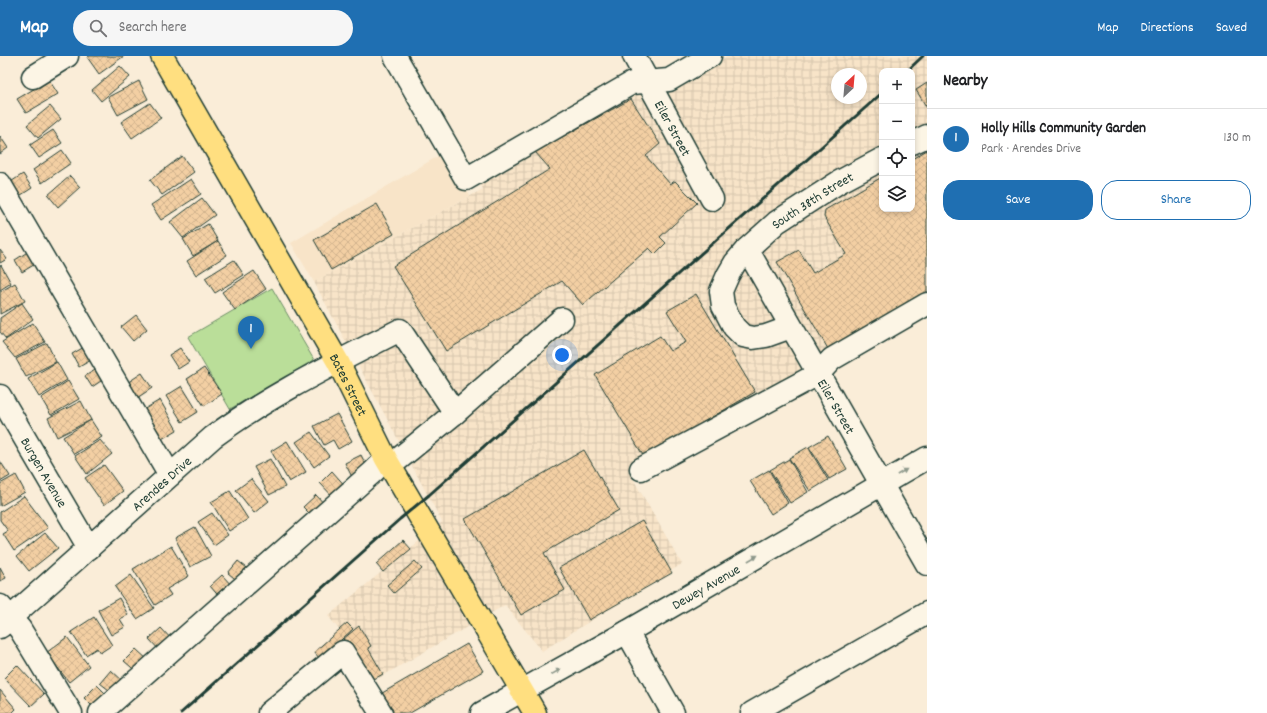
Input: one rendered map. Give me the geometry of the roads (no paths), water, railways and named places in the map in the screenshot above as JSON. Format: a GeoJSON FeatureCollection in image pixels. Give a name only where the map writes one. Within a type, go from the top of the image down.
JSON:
{"type":"FeatureCollection","features":[{"type":"Feature","properties":{"kind":"main road","name":"Bates Street"},"geometry":{"type":"LineString","coordinates":[[162,56],[338,362],[388,462],[534,713]]}},
{"type":"Feature","properties":{"kind":"street"},"geometry":{"type":"LineString","coordinates":[[33,77],[67,56]]}},
{"type":"Feature","properties":{"kind":"street"},"geometry":{"type":"LineString","coordinates":[[395,56],[466,179],[632,83],[669,80],[710,56]]}},
{"type":"Feature","properties":{"kind":"street","name":"Eiler Street"},"geometry":{"type":"LineString","coordinates":[[634,56],[712,200]]}},
{"type":"Feature","properties":{"kind":"street"},"geometry":{"type":"LineString","coordinates":[[915,142],[927,136]]}},
{"type":"Feature","properties":{"kind":"street","name":"South 38th Street"},"geometry":{"type":"LineString","coordinates":[[791,327],[766,336],[754,338],[743,336],[734,327],[723,306],[721,291],[735,263],[747,249],[777,222],[839,182],[879,161]]}},
{"type":"Feature","properties":{"kind":"street"},"geometry":{"type":"LineString","coordinates":[[0,184],[170,475]]}},
{"type":"Feature","properties":{"kind":"street","name":"Eiler Street"},"geometry":{"type":"LineString","coordinates":[[747,249],[927,564]]}},
{"type":"Feature","properties":{"kind":"street"},"geometry":{"type":"LineString","coordinates":[[641,468],[818,374],[832,360],[927,304]]}},
{"type":"Feature","properties":{"kind":"street"},"geometry":{"type":"LineString","coordinates":[[100,713],[373,472],[455,413],[562,319]]}},
{"type":"Feature","properties":{"kind":"street","name":"Arendes Drive"},"geometry":{"type":"LineString","coordinates":[[3,616],[89,548],[213,437],[272,398],[400,330],[455,413]]}},
{"type":"Feature","properties":{"kind":"street","name":"Burgen Avenue"},"geometry":{"type":"LineString","coordinates":[[0,396],[89,548]]}},
{"type":"Feature","properties":{"kind":"street","name":"Dewey Avenue"},"geometry":{"type":"LineString","coordinates":[[482,713],[627,632],[927,458]]}},
{"type":"Feature","properties":{"kind":"street"},"geometry":{"type":"LineString","coordinates":[[752,713],[927,613]]}},
{"type":"Feature","properties":{"kind":"street"},"geometry":{"type":"LineString","coordinates":[[3,616],[20,628],[71,713]]}},
{"type":"Feature","properties":{"kind":"street"},"geometry":{"type":"LineString","coordinates":[[627,632],[673,713]]}},
{"type":"Feature","properties":{"kind":"street"},"geometry":{"type":"LineString","coordinates":[[269,713],[343,652],[381,713]]}},
{"type":"Feature","properties":{"kind":"railway"},"geometry":{"type":"LineString","coordinates":[[910,68],[923,56]]}},
{"type":"Feature","properties":{"kind":"railway"},"geometry":{"type":"LineString","coordinates":[[181,713],[879,96]]}},
{"type":"Feature","properties":{"kind":"place","name":"Holly Hills Community Garden"},"geometry":{"type":"Point","coordinates":[251,349]}}]}
